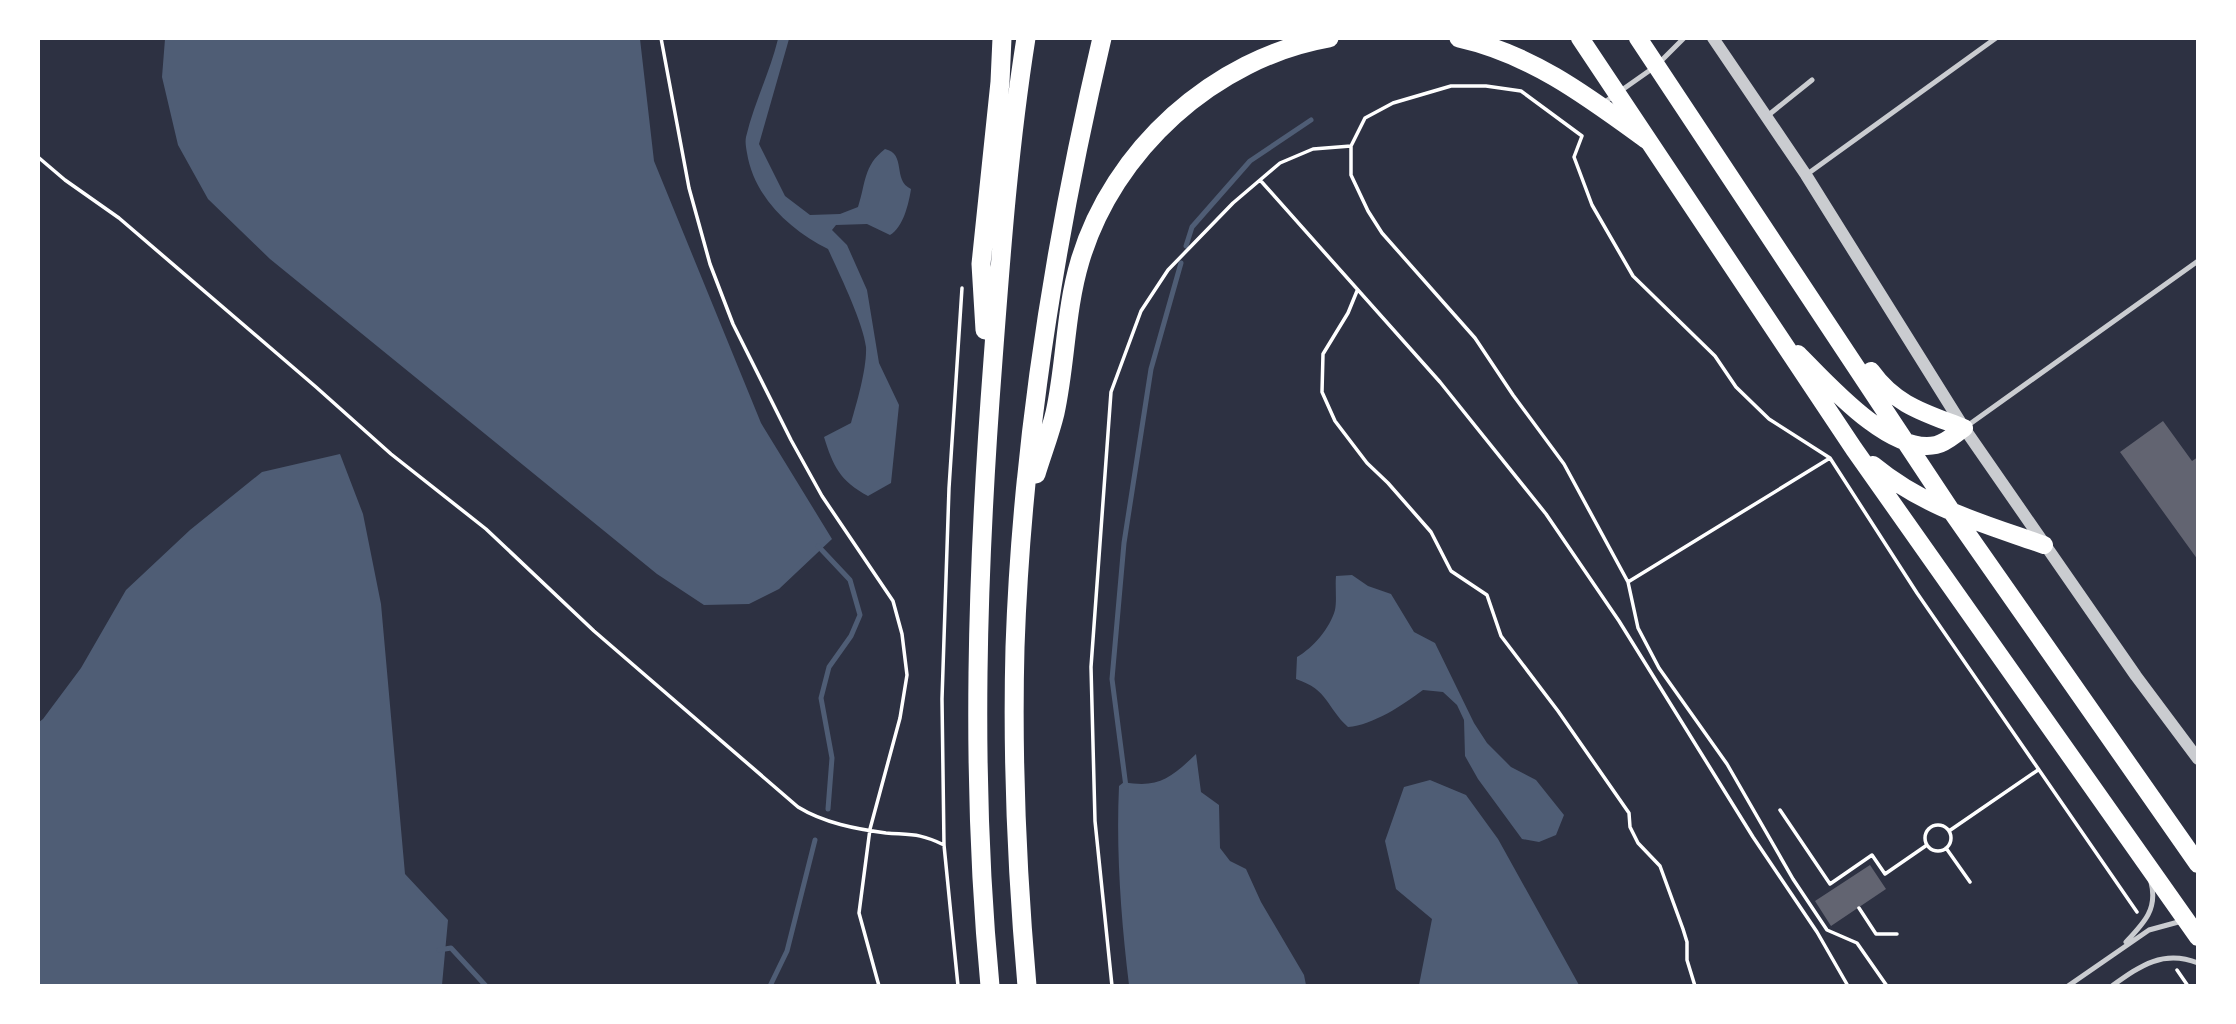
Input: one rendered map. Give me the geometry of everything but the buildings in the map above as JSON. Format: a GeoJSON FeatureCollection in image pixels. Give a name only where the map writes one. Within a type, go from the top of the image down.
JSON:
{"type":"FeatureCollection","features":[{"type":"Feature","properties":{"kind":"highway"},"geometry":{"type":"LineString","coordinates":[[990,400],[981,264],[1002,38]]}},
{"type":"Feature","properties":{"kind":"highway"},"geometry":{"type":"LineString","coordinates":[[990,985],[981,882],[977,743],[980,578],[990,400],[1003,240],[1026,38]]}},
{"type":"Feature","properties":{"kind":"highway"},"geometry":{"type":"LineString","coordinates":[[1027,985],[1017,854],[1014,717],[1024,510],[1030,443],[1049,307],[1073,171],[1102,38]]}},
{"type":"Feature","properties":{"kind":"highway"},"geometry":{"type":"LineString","coordinates":[[1024,510],[1055,414],[1079,262],[1096,219],[1116,183],[1136,155],[1163,126],[1206,90],[1255,62],[1303,44],[1329,38]]}},
{"type":"Feature","properties":{"kind":"highway"},"geometry":{"type":"LineString","coordinates":[[1459,38],[1532,63],[1563,80],[1646,139]]}},
{"type":"Feature","properties":{"kind":"main road"},"geometry":{"type":"LineString","coordinates":[[1580,38],[1854,449],[2145,862],[2192,919],[2197,937]]}},
{"type":"Feature","properties":{"kind":"main road"},"geometry":{"type":"LineString","coordinates":[[1639,38],[1952,512],[2197,864]]}},
{"type":"Feature","properties":{"kind":"main road"},"geometry":{"type":"LineString","coordinates":[[1815,306],[1885,390],[1906,405],[1964,428]]}},
{"type":"Feature","properties":{"kind":"main road"},"geometry":{"type":"LineString","coordinates":[[1770,326],[1856,411],[1877,427],[1923,446],[1939,444],[1964,428]]}},
{"type":"Feature","properties":{"kind":"main road"},"geometry":{"type":"LineString","coordinates":[[1854,449],[1897,485],[1952,512],[2044,545]]}},
{"type":"Feature","properties":{"kind":"street"},"geometry":{"type":"LineString","coordinates":[[1713,38],[1806,175],[1964,428],[2197,759]]}},
{"type":"Feature","properties":{"kind":"lane"},"geometry":{"type":"LineString","coordinates":[[1600,106],[1656,66],[1684,38]]}},
{"type":"Feature","properties":{"kind":"lane"},"geometry":{"type":"LineString","coordinates":[[1806,175],[1996,38]]}},
{"type":"Feature","properties":{"kind":"lane"},"geometry":{"type":"LineString","coordinates":[[1766,117],[1812,80]]}},
{"type":"Feature","properties":{"kind":"lane"},"geometry":{"type":"LineString","coordinates":[[1964,428],[2197,261]]}},
{"type":"Feature","properties":{"kind":"lane"},"geometry":{"type":"LineString","coordinates":[[2118,951],[2152,911],[2154,893],[2145,862]]}},
{"type":"Feature","properties":{"kind":"lane"},"geometry":{"type":"LineString","coordinates":[[2068,985],[2149,930],[2192,919]]}},
{"type":"Feature","properties":{"kind":"lane"},"geometry":{"type":"LineString","coordinates":[[2112,985],[2142,966],[2169,957],[2180,957],[2197,963]]}},
{"type":"Feature","properties":{"kind":"path"},"geometry":{"type":"LineString","coordinates":[[661,38],[689,188],[710,264],[733,324],[822,496],[893,601],[902,634],[907,675],[902,707],[870,830],[859,913],[879,985]]}},
{"type":"Feature","properties":{"kind":"path"},"geometry":{"type":"LineString","coordinates":[[1887,985],[1857,943],[1827,930],[1793,879],[1727,764],[1658,668],[1638,628],[1628,582],[1564,464],[1475,338],[1382,233],[1368,211],[1351,175],[1350,146],[1365,118],[1393,103],[1451,86],[1486,86],[1521,91],[1582,136],[1574,157],[1592,205],[1633,276],[1715,356],[1735,387],[1769,419],[1830,458],[1917,593],[2144,923]]}},
{"type":"Feature","properties":{"kind":"path"},"geometry":{"type":"LineString","coordinates":[[1112,985],[1095,821],[1091,667],[1111,392],[1141,311],[1168,270],[1233,204],[1280,163],[1313,149],[1350,146]]}},
{"type":"Feature","properties":{"kind":"path"},"geometry":{"type":"LineString","coordinates":[[38,157],[65,180],[119,218],[391,454],[486,529],[594,631],[798,807],[811,815],[837,823],[870,830],[926,835],[944,845]]}},
{"type":"Feature","properties":{"kind":"path"},"geometry":{"type":"LineString","coordinates":[[1260,180],[1440,382],[1546,514],[1619,621],[1848,985]]}},
{"type":"Feature","properties":{"kind":"path"},"geometry":{"type":"LineString","coordinates":[[958,985],[944,845],[942,699],[949,488],[963,280]]}},
{"type":"Feature","properties":{"kind":"path"},"geometry":{"type":"LineString","coordinates":[[1357,290],[1348,313],[1323,354],[1322,392],[1335,421],[1367,463],[1431,532],[1451,571],[1487,595],[1501,636],[1558,711],[1629,813],[1630,827],[1638,843],[1660,866],[1683,929],[1687,960],[1695,985]]}},
{"type":"Feature","properties":{"kind":"path"},"geometry":{"type":"LineString","coordinates":[[1628,582],[1830,458]]}},
{"type":"Feature","properties":{"kind":"path"},"geometry":{"type":"LineString","coordinates":[[1949,831],[2038,770]]}},
{"type":"Feature","properties":{"kind":"path"},"geometry":{"type":"LineString","coordinates":[[1780,810],[1830,884],[1872,855],[1885,874],[1927,845]]}},
{"type":"Feature","properties":{"kind":"path"},"geometry":{"type":"LineString","coordinates":[[1941,825],[1949,831],[1950,841],[1946,848],[1937,851],[1927,845],[1925,836],[1933,826],[1941,825]]}},
{"type":"Feature","properties":{"kind":"path"},"geometry":{"type":"LineString","coordinates":[[1946,848],[1969,882]]}},
{"type":"Feature","properties":{"kind":"path"},"geometry":{"type":"LineString","coordinates":[[1839,878],[1843,883]]}},
{"type":"Feature","properties":{"kind":"path"},"geometry":{"type":"LineString","coordinates":[[1859,908],[1876,934],[1897,934]]}},
{"type":"Feature","properties":{"kind":"path"},"geometry":{"type":"LineString","coordinates":[[2169,957],[2188,985]]}},
{"type":"Feature","properties":{"kind":"water"},"geometry":{"type":"Polygon","coordinates":[[[165,39],[640,39],[654,161],[761,423],[832,539],[779,589],[749,604],[704,605],[657,574],[270,259],[208,199],[178,145],[162,77],[165,39]]]}},
{"type":"Feature","properties":{"kind":"water"},"geometry":{"type":"Polygon","coordinates":[[[778,39],[789,39],[759,144],[785,196],[810,215],[840,214],[858,207],[869,168],[885,149],[896,156],[902,180],[911,189],[902,221],[890,235],[867,224],[836,225],[832,230],[847,245],[867,290],[879,363],[899,405],[891,483],[868,496],[851,485],[839,472],[824,437],[851,423],[866,355],[860,325],[828,249],[800,232],[776,210],[757,184],[747,153],[749,124],[778,39]]]}},
{"type":"Feature","properties":{"kind":"water"},"geometry":{"type":"Polygon","coordinates":[[[340,454],[363,514],[381,604],[405,874],[448,920],[442,985],[39,985],[39,722],[81,668],[126,590],[190,530],[262,472],[340,454]]]}},
{"type":"Feature","properties":{"kind":"water"},"geometry":{"type":"Polygon","coordinates":[[[1352,575],[1368,586],[1391,594],[1414,632],[1435,643],[1474,723],[1487,743],[1511,767],[1536,780],[1564,815],[1556,835],[1539,842],[1522,839],[1478,779],[1465,756],[1464,720],[1457,705],[1443,692],[1423,690],[1377,718],[1348,727],[1315,688],[1296,679],[1297,657],[1320,637],[1333,617],[1336,606],[1336,576],[1352,575]]]}},
{"type":"Feature","properties":{"kind":"water"},"geometry":{"type":"Polygon","coordinates":[[[1196,754],[1201,792],[1219,805],[1220,848],[1230,861],[1246,869],[1261,902],[1304,975],[1306,985],[1129,985],[1120,886],[1119,786],[1124,782],[1146,784],[1164,779],[1196,754]]]}},
{"type":"Feature","properties":{"kind":"water"},"geometry":{"type":"Polygon","coordinates":[[[1430,780],[1466,795],[1498,839],[1579,985],[1419,985],[1432,919],[1396,889],[1385,841],[1404,787],[1430,780]]]}},
{"type":"Feature","properties":{"kind":"waterway"},"geometry":{"type":"LineString","coordinates":[[1186,246],[1192,227],[1250,161],[1311,120]]}},
{"type":"Feature","properties":{"kind":"waterway"},"geometry":{"type":"LineString","coordinates":[[1126,787],[1112,679],[1124,543],[1151,369],[1181,263]]}},
{"type":"Feature","properties":{"kind":"waterway"},"geometry":{"type":"LineString","coordinates":[[818,546],[850,580],[860,615],[851,636],[829,667],[821,698],[832,758],[828,809]]}},
{"type":"Feature","properties":{"kind":"waterway"},"geometry":{"type":"LineString","coordinates":[[770,986],[787,951],[815,840]]}},
{"type":"Feature","properties":{"kind":"waterway"},"geometry":{"type":"LineString","coordinates":[[439,950],[451,948],[486,986]]}}]}
